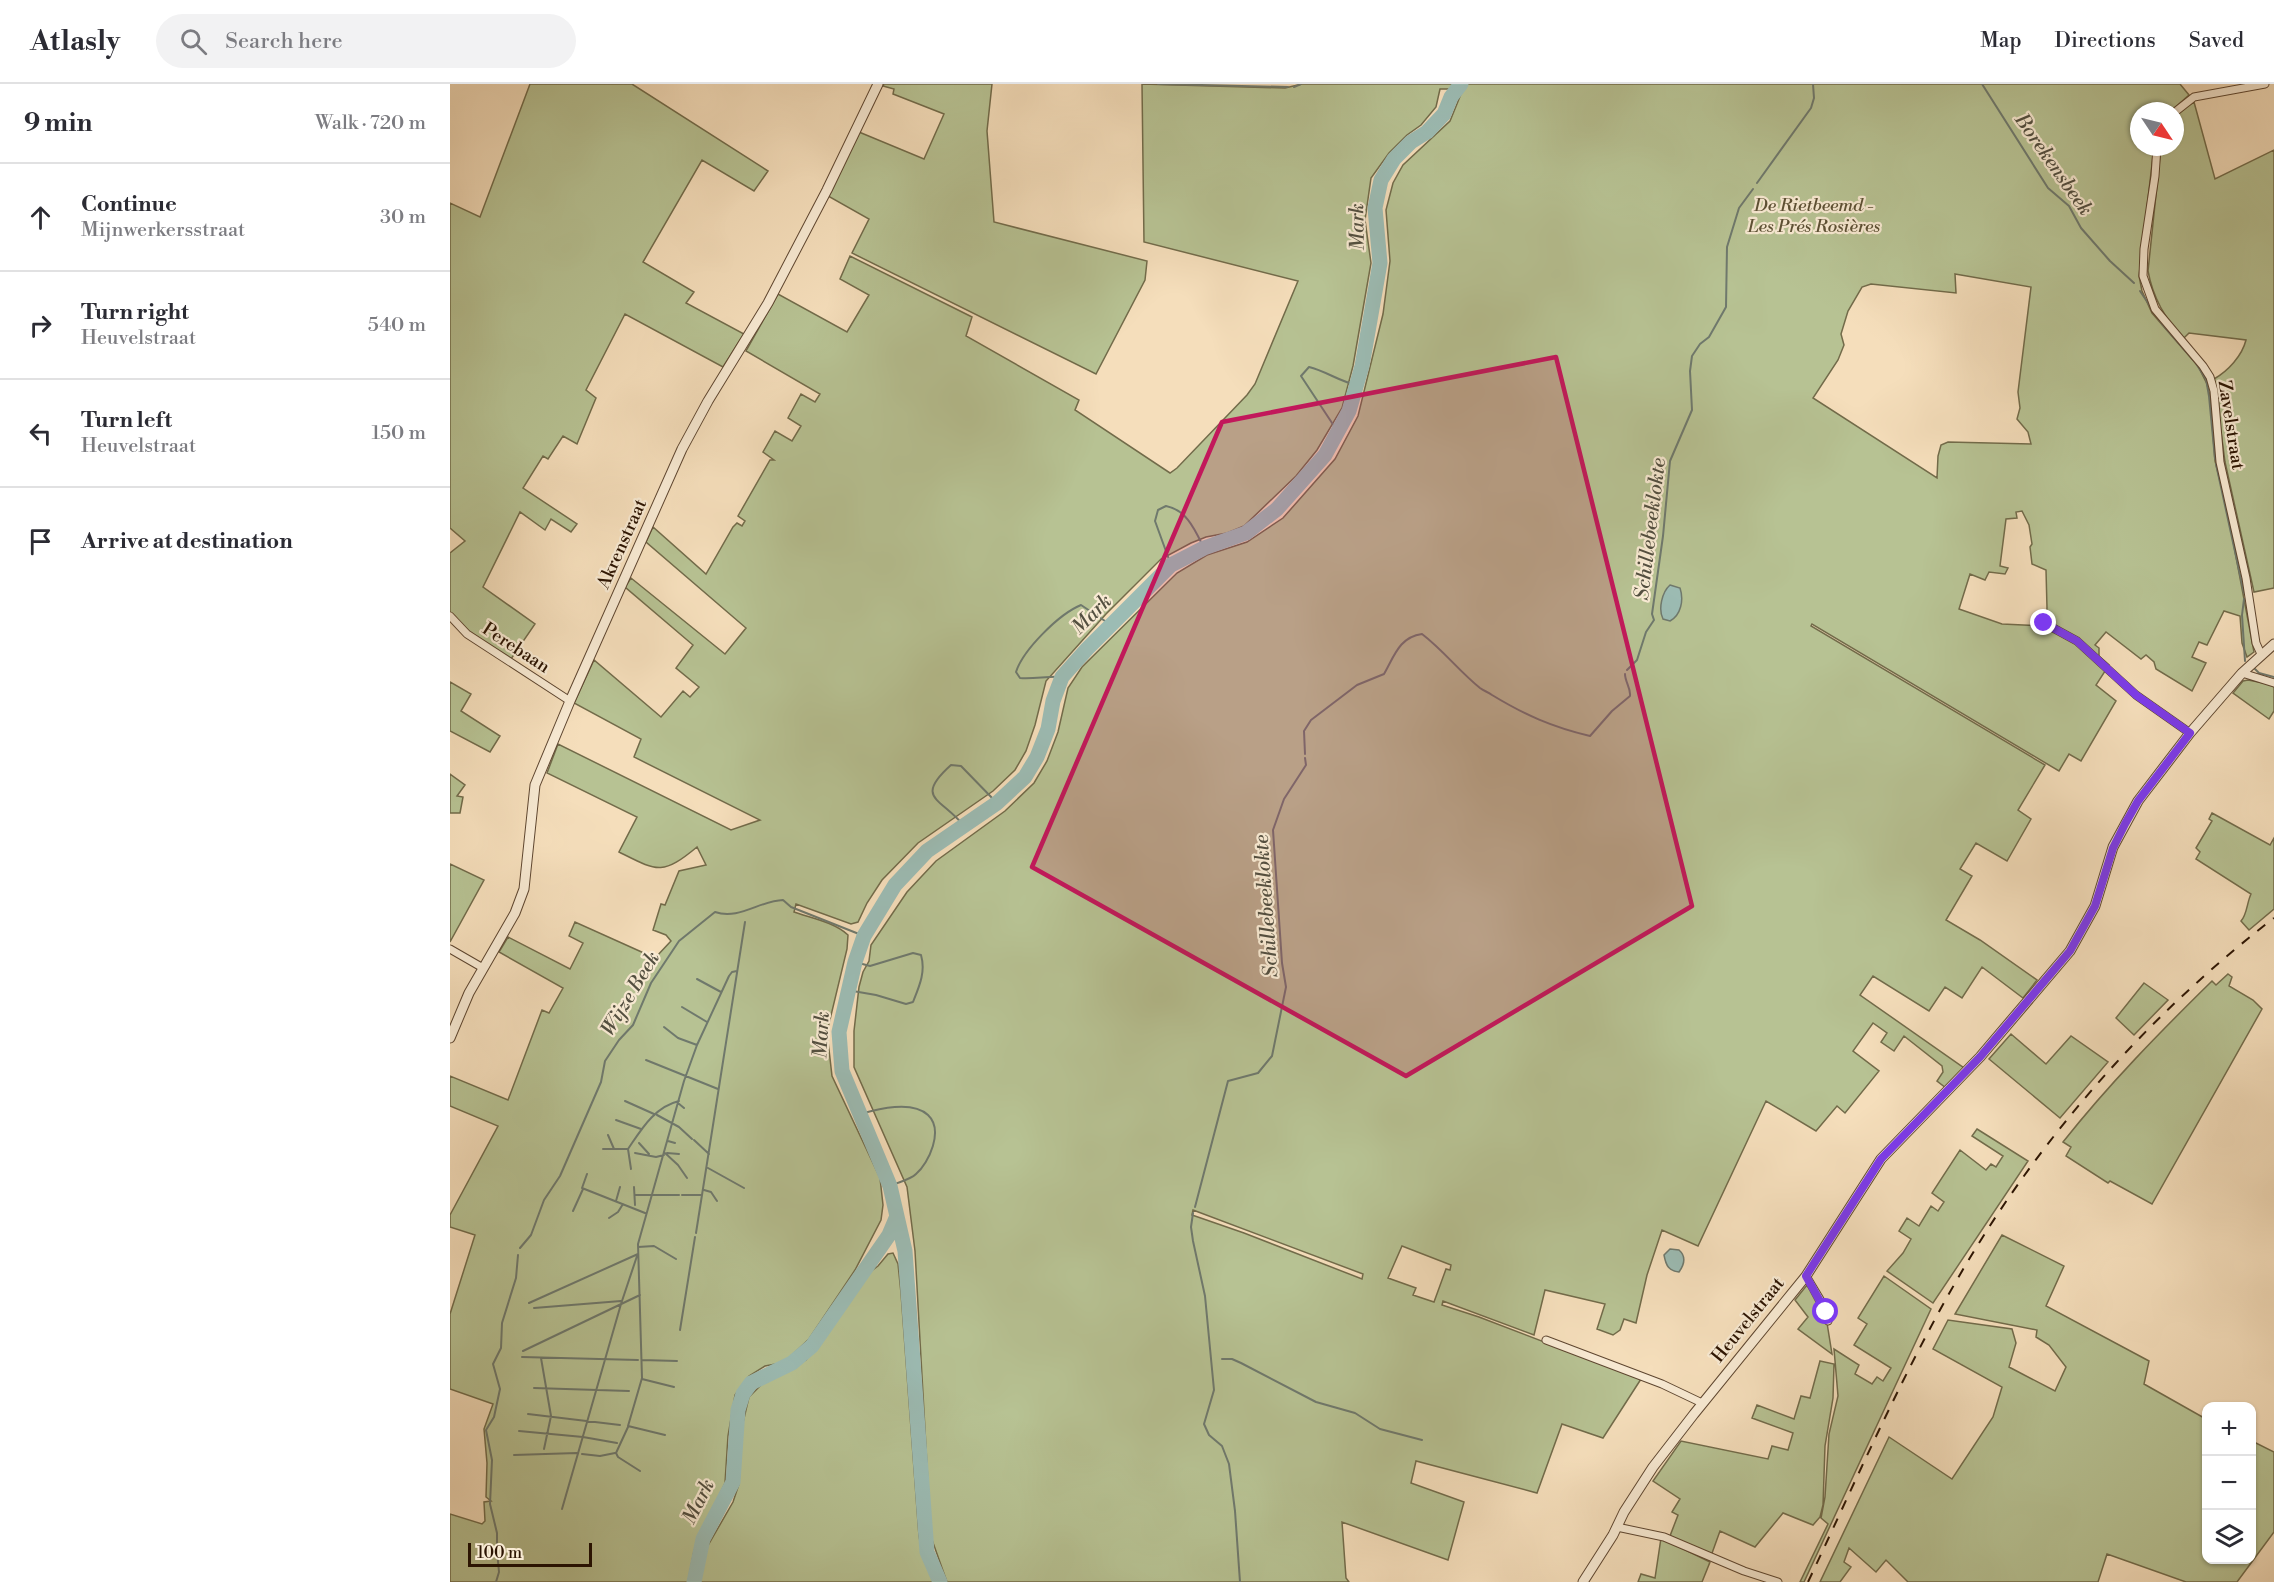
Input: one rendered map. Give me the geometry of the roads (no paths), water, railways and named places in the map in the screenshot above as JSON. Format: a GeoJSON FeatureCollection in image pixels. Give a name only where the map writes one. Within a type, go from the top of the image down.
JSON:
{"type":"FeatureCollection","features":[{"type":"Feature","properties":{"kind":"street","name":"Akrenstraat"},"geometry":{"type":"LineString","coordinates":[[450,1038],[469,993],[508,928],[524,889],[535,785],[570,700],[682,449],[708,401],[768,303],[878,84]]}},
{"type":"Feature","properties":{"kind":"street"},"geometry":{"type":"LineString","coordinates":[[2184,105],[2194,97],[2265,84]]}},
{"type":"Feature","properties":{"kind":"street","name":"Zavelstraat"},"geometry":{"type":"LineString","coordinates":[[2156,156],[2144,249],[2143,276],[2155,309],[2204,366],[2210,377],[2214,391],[2220,462],[2246,578],[2256,644],[2261,654]]}},
{"type":"Feature","properties":{"kind":"street","name":"Perebaan"},"geometry":{"type":"LineString","coordinates":[[450,616],[467,634],[570,700]]}},
{"type":"Feature","properties":{"kind":"street"},"geometry":{"type":"LineString","coordinates":[[2044,623],[2077,641],[2136,695],[2190,733]]}},
{"type":"Feature","properties":{"kind":"street","name":"Heuvelstraat"},"geometry":{"type":"LineString","coordinates":[[1583,1582],[1644,1481],[1702,1403],[1806,1276],[1881,1159],[1980,1057],[2070,951],[2095,906],[2113,848],[2138,801],[2190,733],[2249,665],[2274,644]]}},
{"type":"Feature","properties":{"kind":"street"},"geometry":{"type":"LineString","coordinates":[[2242,673],[2274,683]]}},
{"type":"Feature","properties":{"kind":"street"},"geometry":{"type":"LineString","coordinates":[[450,949],[483,968]]}},
{"type":"Feature","properties":{"kind":"street"},"geometry":{"type":"LineString","coordinates":[[1806,1276],[1821,1301],[1828,1321]]}},
{"type":"Feature","properties":{"kind":"street"},"geometry":{"type":"LineString","coordinates":[[1546,1340],[1654,1381],[1702,1403]]}},
{"type":"Feature","properties":{"kind":"street"},"geometry":{"type":"LineString","coordinates":[[1617,1527],[1664,1538],[1744,1572],[1778,1582]]}},
{"type":"Feature","properties":{"kind":"water"},"geometry":{"type":"Polygon","coordinates":[[[1670,585],[1680,588],[1682,597],[1677,615],[1670,621],[1663,619],[1661,606],[1663,596],[1670,585]]]}},
{"type":"Feature","properties":{"kind":"water"},"geometry":{"type":"Polygon","coordinates":[[[1670,1249],[1679,1250],[1683,1255],[1683,1264],[1679,1272],[1670,1269],[1666,1262],[1664,1255],[1670,1249]]]}},
{"type":"Feature","properties":{"kind":"waterway"},"geometry":{"type":"LineString","coordinates":[[1158,84],[1288,87]]}},
{"type":"Feature","properties":{"kind":"waterway"},"geometry":{"type":"LineString","coordinates":[[1294,87],[1301,84]]}},
{"type":"Feature","properties":{"kind":"waterway","name":"Mark"},"geometry":{"type":"LineString","coordinates":[[940,1582],[927,1552],[905,1251],[890,1186],[842,1071],[839,1032],[855,962],[864,936],[895,885],[927,851],[997,803],[1025,777],[1037,757],[1048,729],[1053,701],[1062,677],[1087,649],[1171,565],[1204,548],[1246,533],[1277,509],[1325,455],[1349,411],[1362,366],[1380,263],[1375,208],[1381,180],[1394,159],[1411,142],[1427,132],[1444,114],[1451,97],[1461,84]]}},
{"type":"Feature","properties":{"kind":"waterway","name":"Schillebeeklokte"},"geometry":{"type":"LineString","coordinates":[[1757,183],[1811,108],[1814,98],[1813,84]]}},
{"type":"Feature","properties":{"kind":"waterway","name":"Borekensbeek"},"geometry":{"type":"LineString","coordinates":[[1982,84],[2048,188],[2069,206],[2081,228],[2110,261],[2134,283]]}},
{"type":"Feature","properties":{"kind":"waterway","name":"Schillebeeklokte"},"geometry":{"type":"LineString","coordinates":[[1627,670],[1637,660],[1646,632],[1654,620],[1652,614],[1663,536],[1670,461],[1692,410],[1690,371],[1692,356],[1700,344],[1709,337],[1726,307],[1727,247],[1739,208],[1753,189]]}},
{"type":"Feature","properties":{"kind":"waterway","name":"Borekensbeek"},"geometry":{"type":"LineString","coordinates":[[2140,291],[2162,324],[2195,362],[2206,379],[2215,459]]}},
{"type":"Feature","properties":{"kind":"waterway"},"geometry":{"type":"LineString","coordinates":[[1338,432],[1301,376],[1309,367],[1357,385]]}},
{"type":"Feature","properties":{"kind":"waterway","name":"Borekensbeek"},"geometry":{"type":"LineString","coordinates":[[2216,464],[2244,593]]}},
{"type":"Feature","properties":{"kind":"waterway"},"geometry":{"type":"LineString","coordinates":[[1171,565],[1155,521],[1158,510],[1166,506],[1185,516],[1204,548]]}},
{"type":"Feature","properties":{"kind":"waterway","name":"Borekensbeek"},"geometry":{"type":"LineString","coordinates":[[2244,599],[2242,615],[2245,661]]}},
{"type":"Feature","properties":{"kind":"waterway"},"geometry":{"type":"LineString","coordinates":[[1062,677],[1020,678],[1016,672],[1026,654],[1043,634],[1063,616],[1081,605],[1111,625]]}},
{"type":"Feature","properties":{"kind":"waterway","name":"Schillebeeklokte"},"geometry":{"type":"LineString","coordinates":[[1305,754],[1304,731],[1311,720],[1357,685],[1384,674],[1398,649],[1414,636],[1422,634],[1480,688],[1504,702],[1551,724],[1590,736],[1612,711],[1630,696],[1625,674]]}},
{"type":"Feature","properties":{"kind":"waterway","name":"Borekensbeek"},"geometry":{"type":"LineString","coordinates":[[2255,669],[2259,673],[2274,677]]}},
{"type":"Feature","properties":{"kind":"waterway","name":"Schillebeeklokte"},"geometry":{"type":"LineString","coordinates":[[1195,1207],[1228,1081],[1258,1073],[1272,1056],[1286,987],[1282,963],[1273,830],[1284,799],[1306,765],[1305,758]]}},
{"type":"Feature","properties":{"kind":"waterway"},"geometry":{"type":"LineString","coordinates":[[964,826],[935,798],[933,792],[934,785],[951,765],[961,766],[997,803]]}},
{"type":"Feature","properties":{"kind":"waterway","name":"Wijze Beek"},"geometry":{"type":"LineString","coordinates":[[520,1248],[531,1235],[544,1200],[560,1176],[601,1082],[605,1061],[619,1040],[633,1025],[651,983],[679,941],[715,912],[732,914],[783,900],[791,907],[864,936]]}},
{"type":"Feature","properties":{"kind":"waterway"},"geometry":{"type":"LineString","coordinates":[[696,1233],[745,922]]}},
{"type":"Feature","properties":{"kind":"waterway"},"geometry":{"type":"LineString","coordinates":[[847,990],[876,995],[906,1004],[913,1002],[923,967],[921,955],[913,953],[870,966],[855,962]]}},
{"type":"Feature","properties":{"kind":"waterway"},"geometry":{"type":"LineString","coordinates":[[665,1435],[628,1426],[642,1378],[638,1244],[684,1081],[697,1045],[729,976],[732,972],[737,971]]}},
{"type":"Feature","properties":{"kind":"waterway"},"geometry":{"type":"LineString","coordinates":[[697,979],[721,992]]}},
{"type":"Feature","properties":{"kind":"waterway"},"geometry":{"type":"LineString","coordinates":[[682,1007],[707,1022]]}},
{"type":"Feature","properties":{"kind":"waterway"},"geometry":{"type":"LineString","coordinates":[[664,1027],[678,1038],[697,1045]]}},
{"type":"Feature","properties":{"kind":"waterway"},"geometry":{"type":"LineString","coordinates":[[646,1060],[718,1089]]}},
{"type":"Feature","properties":{"kind":"waterway"},"geometry":{"type":"LineString","coordinates":[[625,1101],[654,1114]]}},
{"type":"Feature","properties":{"kind":"waterway"},"geometry":{"type":"LineString","coordinates":[[631,1169],[628,1149],[638,1134],[662,1108],[679,1101]]}},
{"type":"Feature","properties":{"kind":"waterway"},"geometry":{"type":"LineString","coordinates":[[678,1103],[684,1108]]}},
{"type":"Feature","properties":{"kind":"waterway"},"geometry":{"type":"LineString","coordinates":[[860,1114],[885,1108],[904,1107],[921,1110],[933,1121],[935,1137],[926,1162],[913,1176],[890,1186]]}},
{"type":"Feature","properties":{"kind":"waterway"},"geometry":{"type":"LineString","coordinates":[[657,1115],[679,1127],[692,1139]]}},
{"type":"Feature","properties":{"kind":"waterway"},"geometry":{"type":"LineString","coordinates":[[616,1120],[641,1129]]}},
{"type":"Feature","properties":{"kind":"waterway"},"geometry":{"type":"LineString","coordinates":[[608,1135],[614,1149]]}},
{"type":"Feature","properties":{"kind":"waterway"},"geometry":{"type":"LineString","coordinates":[[694,1140],[709,1154]]}},
{"type":"Feature","properties":{"kind":"waterway"},"geometry":{"type":"LineString","coordinates":[[668,1141],[675,1143]]}},
{"type":"Feature","properties":{"kind":"waterway"},"geometry":{"type":"LineString","coordinates":[[639,1143],[649,1154]]}},
{"type":"Feature","properties":{"kind":"waterway"},"geometry":{"type":"LineString","coordinates":[[603,1149],[628,1149]]}},
{"type":"Feature","properties":{"kind":"waterway"},"geometry":{"type":"LineString","coordinates":[[635,1153],[656,1157],[664,1155]]}},
{"type":"Feature","properties":{"kind":"waterway"},"geometry":{"type":"LineString","coordinates":[[665,1153],[678,1165],[687,1178]]}},
{"type":"Feature","properties":{"kind":"waterway"},"geometry":{"type":"LineString","coordinates":[[667,1153],[679,1154]]}},
{"type":"Feature","properties":{"kind":"waterway"},"geometry":{"type":"LineString","coordinates":[[708,1168],[744,1188]]}},
{"type":"Feature","properties":{"kind":"waterway"},"geometry":{"type":"LineString","coordinates":[[587,1174],[582,1188],[645,1213]]}},
{"type":"Feature","properties":{"kind":"waterway"},"geometry":{"type":"LineString","coordinates":[[616,1201],[620,1187]]}},
{"type":"Feature","properties":{"kind":"waterway"},"geometry":{"type":"LineString","coordinates":[[634,1187],[635,1205]]}},
{"type":"Feature","properties":{"kind":"waterway"},"geometry":{"type":"LineString","coordinates":[[573,1211],[583,1189]]}},
{"type":"Feature","properties":{"kind":"waterway"},"geometry":{"type":"LineString","coordinates":[[704,1190],[711,1192],[717,1201]]}},
{"type":"Feature","properties":{"kind":"waterway"},"geometry":{"type":"LineString","coordinates":[[635,1195],[679,1195]]}},
{"type":"Feature","properties":{"kind":"waterway"},"geometry":{"type":"LineString","coordinates":[[682,1195],[702,1195]]}},
{"type":"Feature","properties":{"kind":"waterway"},"geometry":{"type":"LineString","coordinates":[[609,1218],[618,1212],[623,1204]]}},
{"type":"Feature","properties":{"kind":"waterway","name":"Schillebeeklokte"},"geometry":{"type":"LineString","coordinates":[[1193,1213],[1191,1227],[1205,1296],[1214,1390],[1204,1424],[1209,1435],[1222,1446],[1229,1464],[1240,1582]]}},
{"type":"Feature","properties":{"kind":"waterway","name":"Mark"},"geometry":{"type":"LineString","coordinates":[[694,1582],[703,1539],[733,1482],[738,1410],[743,1394],[751,1383],[792,1363],[812,1346],[889,1235],[897,1216]]}},
{"type":"Feature","properties":{"kind":"waterway"},"geometry":{"type":"LineString","coordinates":[[680,1330],[695,1237]]}},
{"type":"Feature","properties":{"kind":"waterway"},"geometry":{"type":"LineString","coordinates":[[638,1247],[654,1246],[676,1259]]}},
{"type":"Feature","properties":{"kind":"waterway"},"geometry":{"type":"LineString","coordinates":[[529,1303],[638,1254]]}},
{"type":"Feature","properties":{"kind":"waterway","name":"Wijze Beek"},"geometry":{"type":"LineString","coordinates":[[496,1582],[499,1572],[497,1533],[490,1504],[492,1460],[486,1430],[494,1417],[500,1389],[493,1364],[501,1348],[502,1323],[516,1278],[518,1255]]}},
{"type":"Feature","properties":{"kind":"waterway"},"geometry":{"type":"LineString","coordinates":[[562,1509],[637,1256]]}},
{"type":"Feature","properties":{"kind":"waterway"},"geometry":{"type":"LineString","coordinates":[[523,1351],[640,1295]]}},
{"type":"Feature","properties":{"kind":"waterway"},"geometry":{"type":"LineString","coordinates":[[534,1308],[621,1301]]}},
{"type":"Feature","properties":{"kind":"waterway"},"geometry":{"type":"LineString","coordinates":[[522,1357],[638,1360]]}},
{"type":"Feature","properties":{"kind":"waterway"},"geometry":{"type":"LineString","coordinates":[[541,1358],[551,1416],[544,1449]]}},
{"type":"Feature","properties":{"kind":"waterway"},"geometry":{"type":"LineString","coordinates":[[1222,1359],[1232,1359],[1241,1363],[1316,1402],[1355,1413],[1380,1429],[1422,1440]]}},
{"type":"Feature","properties":{"kind":"waterway"},"geometry":{"type":"LineString","coordinates":[[642,1360],[677,1361]]}},
{"type":"Feature","properties":{"kind":"waterway"},"geometry":{"type":"LineString","coordinates":[[642,1379],[674,1387]]}},
{"type":"Feature","properties":{"kind":"waterway"},"geometry":{"type":"LineString","coordinates":[[534,1388],[629,1391]]}},
{"type":"Feature","properties":{"kind":"waterway"},"geometry":{"type":"LineString","coordinates":[[528,1414],[620,1425]]}},
{"type":"Feature","properties":{"kind":"waterway"},"geometry":{"type":"LineString","coordinates":[[628,1427],[616,1453],[618,1457],[640,1471]]}},
{"type":"Feature","properties":{"kind":"waterway"},"geometry":{"type":"LineString","coordinates":[[519,1431],[583,1437],[617,1443]]}},
{"type":"Feature","properties":{"kind":"waterway"},"geometry":{"type":"LineString","coordinates":[[514,1455],[577,1453]]}},
{"type":"Feature","properties":{"kind":"waterway"},"geometry":{"type":"LineString","coordinates":[[582,1454],[600,1456],[615,1453]]}},
{"type":"Feature","properties":{"kind":"railway"},"geometry":{"type":"LineString","coordinates":[[1808,1582],[1924,1339],[1999,1212],[2067,1119],[2144,1033],[2229,954],[2274,918]]}},
{"type":"Feature","properties":{"kind":"park label","name":"De Rietbeemd - Les Prés Rosières"},"geometry":{"type":"Point","coordinates":[1814,215]}}]}
